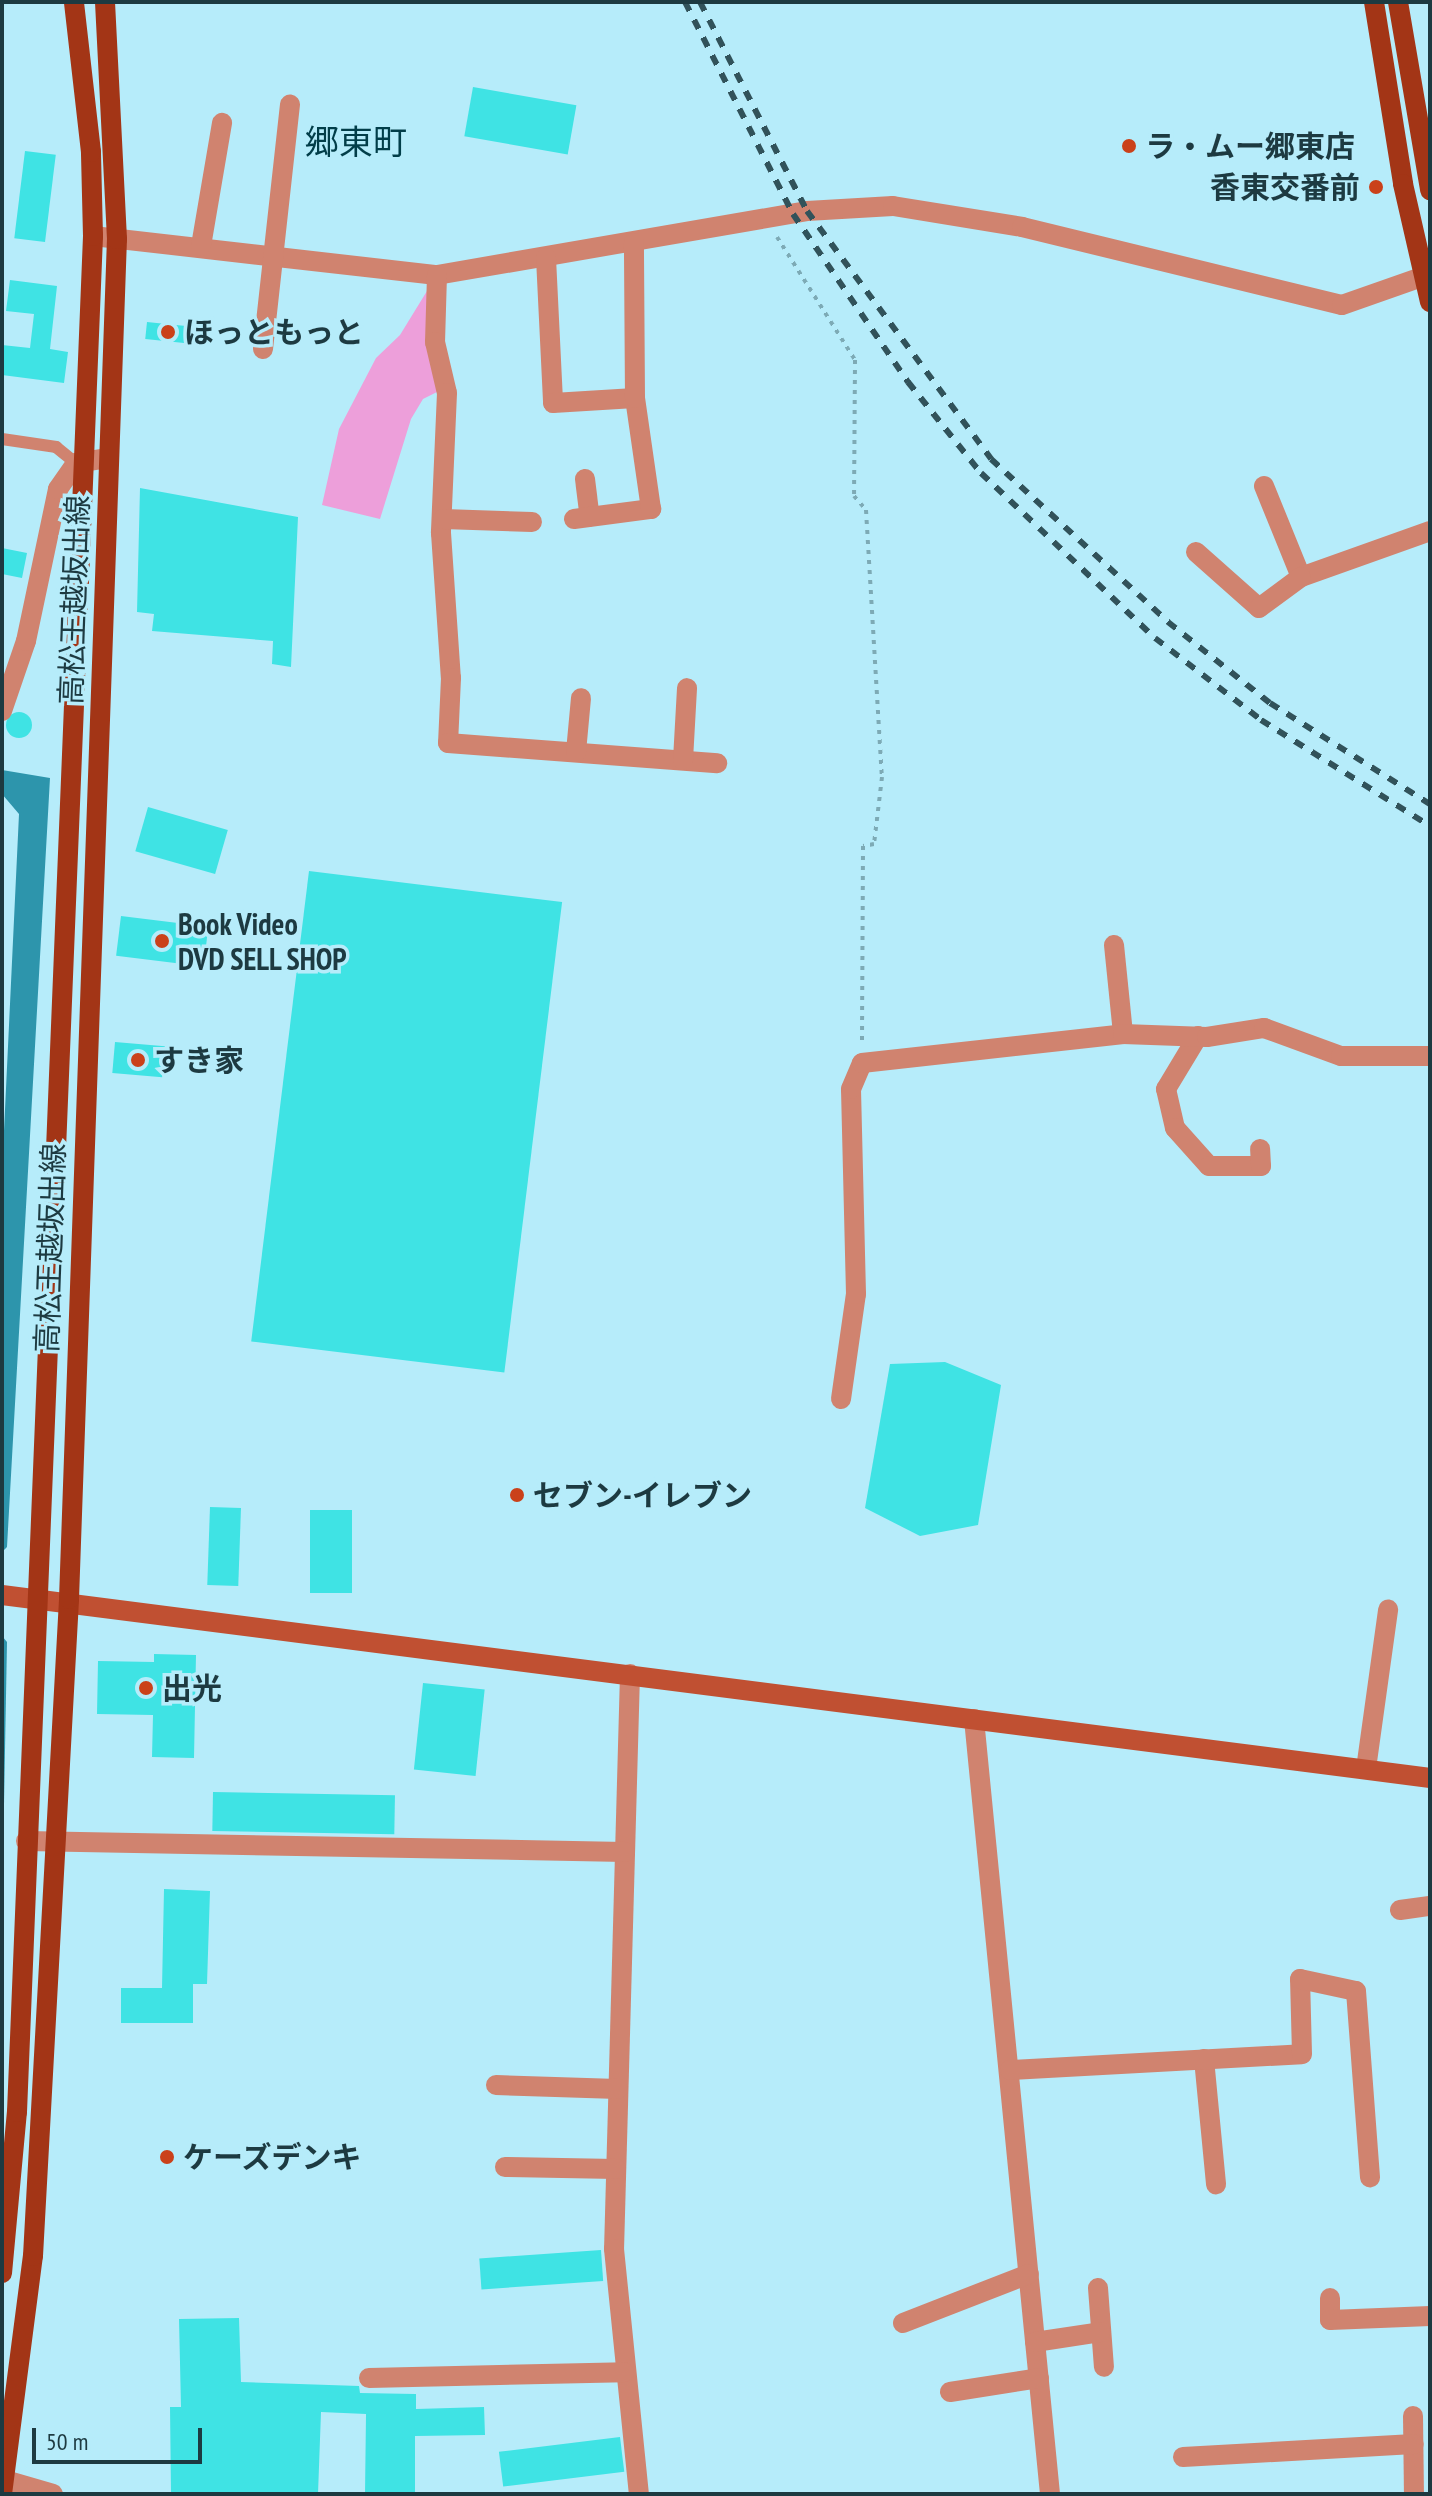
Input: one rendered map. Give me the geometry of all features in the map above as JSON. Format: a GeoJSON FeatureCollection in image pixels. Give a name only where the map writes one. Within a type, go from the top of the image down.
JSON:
{"type":"FeatureCollection","features":[{"type":"Feature","properties":{"kind":"main road","name":"高松王越坂出線"},"geometry":{"type":"LineString","coordinates":[[3,2260],[17,2112],[80,462],[93,236],[91,152],[74,2]]}},
{"type":"Feature","properties":{"kind":"main road","name":"高松王越坂出線"},"geometry":{"type":"LineString","coordinates":[[3,2486],[33,2256],[69,1599],[117,239],[105,2]]}},
{"type":"Feature","properties":{"kind":"main road"},"geometry":{"type":"LineString","coordinates":[[1374,2],[1430,302]]}},
{"type":"Feature","properties":{"kind":"main road"},"geometry":{"type":"LineString","coordinates":[[1398,2],[1430,190]]}},
{"type":"Feature","properties":{"kind":"street"},"geometry":{"type":"LineString","coordinates":[[263,349],[271,254],[290,104]]}},
{"type":"Feature","properties":{"kind":"street"},"geometry":{"type":"LineString","coordinates":[[201,246],[222,123]]}},
{"type":"Feature","properties":{"kind":"street"},"geometry":{"type":"LineString","coordinates":[[93,236],[437,275],[768,220],[893,206],[1022,227],[1342,305],[1426,275]]}},
{"type":"Feature","properties":{"kind":"street"},"geometry":{"type":"LineString","coordinates":[[585,479],[582,518],[651,509],[635,398],[634,243]]}},
{"type":"Feature","properties":{"kind":"street"},"geometry":{"type":"LineString","coordinates":[[546,258],[553,403],[635,398]]}},
{"type":"Feature","properties":{"kind":"street"},"geometry":{"type":"LineString","coordinates":[[437,275],[435,342],[447,393],[443,519],[448,743],[717,763]]}},
{"type":"Feature","properties":{"kind":"street"},"geometry":{"type":"LineString","coordinates":[[2,711],[26,641],[58,489],[80,462],[109,458]]}},
{"type":"Feature","properties":{"kind":"street"},"geometry":{"type":"LineString","coordinates":[[1264,486],[1301,577]]}},
{"type":"Feature","properties":{"kind":"street"},"geometry":{"type":"LineString","coordinates":[[443,519],[532,522]]}},
{"type":"Feature","properties":{"kind":"street"},"geometry":{"type":"LineString","coordinates":[[1196,552],[1259,608],[1301,577],[1430,531]]}},
{"type":"Feature","properties":{"kind":"street"},"geometry":{"type":"LineString","coordinates":[[683,760],[687,688]]}},
{"type":"Feature","properties":{"kind":"street"},"geometry":{"type":"LineString","coordinates":[[576,752],[581,698]]}},
{"type":"Feature","properties":{"kind":"street"},"geometry":{"type":"LineString","coordinates":[[1114,945],[1123,1034]]}},
{"type":"Feature","properties":{"kind":"street"},"geometry":{"type":"LineString","coordinates":[[841,1399],[856,1294],[851,1089],[862,1063],[1123,1034],[1198,1036],[1264,1028],[1341,1056],[1430,1056]]}},
{"type":"Feature","properties":{"kind":"street"},"geometry":{"type":"LineString","coordinates":[[1198,1036],[1166,1089],[1175,1128],[1209,1166],[1261,1166],[1260,1149]]}},
{"type":"Feature","properties":{"kind":"street"},"geometry":{"type":"LineString","coordinates":[[2,1595],[69,1599],[1430,1778]]}},
{"type":"Feature","properties":{"kind":"street"},"geometry":{"type":"LineString","coordinates":[[1366,1769],[1388,1610]]}},
{"type":"Feature","properties":{"kind":"street"},"geometry":{"type":"LineString","coordinates":[[630,1674],[614,2249],[624,2372],[634,2405],[639,2494]]}},
{"type":"Feature","properties":{"kind":"street"},"geometry":{"type":"LineString","coordinates":[[974,1719],[1050,2494]]}},
{"type":"Feature","properties":{"kind":"street"},"geometry":{"type":"LineString","coordinates":[[26,1841],[625,1852]]}},
{"type":"Feature","properties":{"kind":"street"},"geometry":{"type":"LineString","coordinates":[[1400,1910],[1430,1906]]}},
{"type":"Feature","properties":{"kind":"street"},"geometry":{"type":"LineString","coordinates":[[1010,2070],[1302,2054],[1300,1979],[1356,1991],[1370,2177]]}},
{"type":"Feature","properties":{"kind":"street"},"geometry":{"type":"LineString","coordinates":[[1204,2059],[1216,2184]]}},
{"type":"Feature","properties":{"kind":"street"},"geometry":{"type":"LineString","coordinates":[[496,2085],[618,2089]]}},
{"type":"Feature","properties":{"kind":"street"},"geometry":{"type":"LineString","coordinates":[[505,2167],[616,2169]]}},
{"type":"Feature","properties":{"kind":"street"},"geometry":{"type":"LineString","coordinates":[[3,2260],[33,2256]]}},
{"type":"Feature","properties":{"kind":"street"},"geometry":{"type":"LineString","coordinates":[[903,2323],[1029,2274]]}},
{"type":"Feature","properties":{"kind":"street"},"geometry":{"type":"LineString","coordinates":[[1098,2288],[1104,2367]]}},
{"type":"Feature","properties":{"kind":"street"},"geometry":{"type":"LineString","coordinates":[[1330,2298],[1330,2320],[1430,2316]]}},
{"type":"Feature","properties":{"kind":"street"},"geometry":{"type":"LineString","coordinates":[[1035,2342],[1100,2332]]}},
{"type":"Feature","properties":{"kind":"street"},"geometry":{"type":"LineString","coordinates":[[369,2378],[624,2372]]}},
{"type":"Feature","properties":{"kind":"street"},"geometry":{"type":"LineString","coordinates":[[950,2392],[1039,2378]]}},
{"type":"Feature","properties":{"kind":"street"},"geometry":{"type":"LineString","coordinates":[[1413,2416],[1414,2494]]}},
{"type":"Feature","properties":{"kind":"street"},"geometry":{"type":"LineString","coordinates":[[1183,2457],[1414,2444]]}},
{"type":"Feature","properties":{"kind":"street"},"geometry":{"type":"LineString","coordinates":[[3,2486],[53,2494]]}},
{"type":"Feature","properties":{"kind":"lane"},"geometry":{"type":"LineString","coordinates":[[2,439],[56,447],[80,462]]}},
{"type":"Feature","properties":{"kind":"path"},"geometry":{"type":"LineString","coordinates":[[768,220],[855,360],[854,496],[866,510],[882,777],[874,844],[863,846],[862,1063]]}},
{"type":"Feature","properties":{"kind":"shaded area"},"geometry":{"type":"Polygon","coordinates":[[[427,291],[439,391],[423,399],[411,419],[380,519],[322,505],[339,429],[376,358],[400,335],[427,291]]]}},
{"type":"Feature","properties":{"kind":"water"},"geometry":{"type":"Polygon","coordinates":[[[2,770],[50,778],[7,1547],[2,1552],[2,1173],[19,814],[2,794],[2,770]]]}},
{"type":"Feature","properties":{"kind":"water"},"geometry":{"type":"Polygon","coordinates":[[[2,1636],[7,1642],[2,1912],[2,1636]]]}},
{"type":"Feature","properties":{"kind":"building"},"geometry":{"type":"Polygon","coordinates":[[[473,87],[576,105],[568,154],[464,136],[473,87]]]}},
{"type":"Feature","properties":{"kind":"building"},"geometry":{"type":"Polygon","coordinates":[[[25,151],[56,155],[45,242],[14,238],[25,151]]]}},
{"type":"Feature","properties":{"kind":"building"},"geometry":{"type":"Polygon","coordinates":[[[10,280],[57,286],[50,349],[68,352],[64,383],[2,375],[2,345],[30,348],[34,314],[6,311],[10,280]]]}},
{"type":"Feature","properties":{"kind":"building","name":"ほっともっと"},"geometry":{"type":"Polygon","coordinates":[[[147,322],[191,327],[189,344],[145,339],[147,322]]]}},
{"type":"Feature","properties":{"kind":"building"},"geometry":{"type":"Polygon","coordinates":[[[140,488],[298,517],[291,667],[272,664],[273,641],[152,631],[154,614],[137,612],[140,488]]]}},
{"type":"Feature","properties":{"kind":"building"},"geometry":{"type":"Polygon","coordinates":[[[2,548],[27,553],[22,578],[2,574],[2,548]]]}},
{"type":"Feature","properties":{"kind":"building"},"geometry":{"type":"Polygon","coordinates":[[[19,712],[28,716],[32,725],[28,734],[19,738],[10,734],[6,725],[10,716],[19,712]]]}},
{"type":"Feature","properties":{"kind":"building"},"geometry":{"type":"Polygon","coordinates":[[[148,807],[228,830],[215,874],[135,851],[148,807]]]}},
{"type":"Feature","properties":{"kind":"building"},"geometry":{"type":"Polygon","coordinates":[[[309,871],[562,902],[504,1373],[251,1341],[309,871]]]}},
{"type":"Feature","properties":{"kind":"building","name":"Book Video DVD SELL SHOP"},"geometry":{"type":"Polygon","coordinates":[[[121,916],[208,927],[203,966],[116,956],[121,916]]]}},
{"type":"Feature","properties":{"kind":"building","name":"すき家"},"geometry":{"type":"Polygon","coordinates":[[[115,1042],[165,1046],[162,1077],[112,1073],[115,1042]]]}},
{"type":"Feature","properties":{"kind":"building"},"geometry":{"type":"Polygon","coordinates":[[[945,1362],[1001,1385],[978,1525],[920,1536],[865,1508],[890,1364],[945,1362]]]}},
{"type":"Feature","properties":{"kind":"building"},"geometry":{"type":"Polygon","coordinates":[[[210,1507],[241,1508],[238,1586],[207,1585],[210,1507]]]}},
{"type":"Feature","properties":{"kind":"building"},"geometry":{"type":"Polygon","coordinates":[[[310,1510],[352,1510],[352,1593],[310,1593],[310,1510]]]}},
{"type":"Feature","properties":{"kind":"building","name":"出光"},"geometry":{"type":"Polygon","coordinates":[[[154,1654],[196,1655],[194,1758],[152,1757],[153,1715],[97,1714],[98,1661],[154,1662],[154,1654]]]}},
{"type":"Feature","properties":{"kind":"building"},"geometry":{"type":"Polygon","coordinates":[[[423,1683],[485,1689],[476,1776],[414,1770],[423,1683]]]}},
{"type":"Feature","properties":{"kind":"building"},"geometry":{"type":"Polygon","coordinates":[[[213,1792],[395,1795],[394,1834],[212,1831],[213,1792]]]}},
{"type":"Feature","properties":{"kind":"building"},"geometry":{"type":"Polygon","coordinates":[[[164,1889],[210,1891],[207,1984],[193,1984],[193,2023],[121,2023],[121,1988],[162,1988],[164,1889]]]}},
{"type":"Feature","properties":{"kind":"building"},"geometry":{"type":"Polygon","coordinates":[[[601,2250],[603,2281],[481,2289],[479,2259],[601,2250]]]}},
{"type":"Feature","properties":{"kind":"building"},"geometry":{"type":"Polygon","coordinates":[[[239,2318],[241,2382],[359,2386],[360,2393],[416,2394],[416,2409],[484,2407],[485,2435],[415,2436],[415,2494],[365,2494],[366,2414],[321,2412],[318,2494],[171,2494],[170,2407],[181,2407],[179,2319],[239,2318]]]}},
{"type":"Feature","properties":{"kind":"building"},"geometry":{"type":"Polygon","coordinates":[[[620,2437],[624,2472],[503,2487],[499,2452],[620,2437]]]}},
{"type":"Feature","properties":{"kind":"railway"},"geometry":{"type":"LineString","coordinates":[[685,2],[793,214],[908,382],[981,473],[1155,638],[1261,720],[1430,826]]}},
{"type":"Feature","properties":{"kind":"railway"},"geometry":{"type":"LineString","coordinates":[[700,2],[807,211],[991,459],[1168,622],[1270,703],[1430,804]]}},
{"type":"Feature","properties":{"kind":"place","name":"ラ・ムー郷東店"},"geometry":{"type":"Point","coordinates":[1129,146]}},
{"type":"Feature","properties":{"kind":"place","name":"香東交番前"},"geometry":{"type":"Point","coordinates":[1376,187]}},
{"type":"Feature","properties":{"kind":"place","name":"ほっともっと"},"geometry":{"type":"Point","coordinates":[168,332]}},
{"type":"Feature","properties":{"kind":"place","name":"Book Video DVD SELL SHOP"},"geometry":{"type":"Point","coordinates":[162,941]}},
{"type":"Feature","properties":{"kind":"place","name":"すき家"},"geometry":{"type":"Point","coordinates":[138,1060]}},
{"type":"Feature","properties":{"kind":"place","name":"セブン-イレブン"},"geometry":{"type":"Point","coordinates":[517,1495]}},
{"type":"Feature","properties":{"kind":"place","name":"出光"},"geometry":{"type":"Point","coordinates":[146,1688]}},
{"type":"Feature","properties":{"kind":"place","name":"ケーズデンキ"},"geometry":{"type":"Point","coordinates":[167,2157]}},
{"type":"Feature","properties":{"kind":"district","name":"郷東町"},"geometry":{"type":"Point","coordinates":[356,142]}}]}
